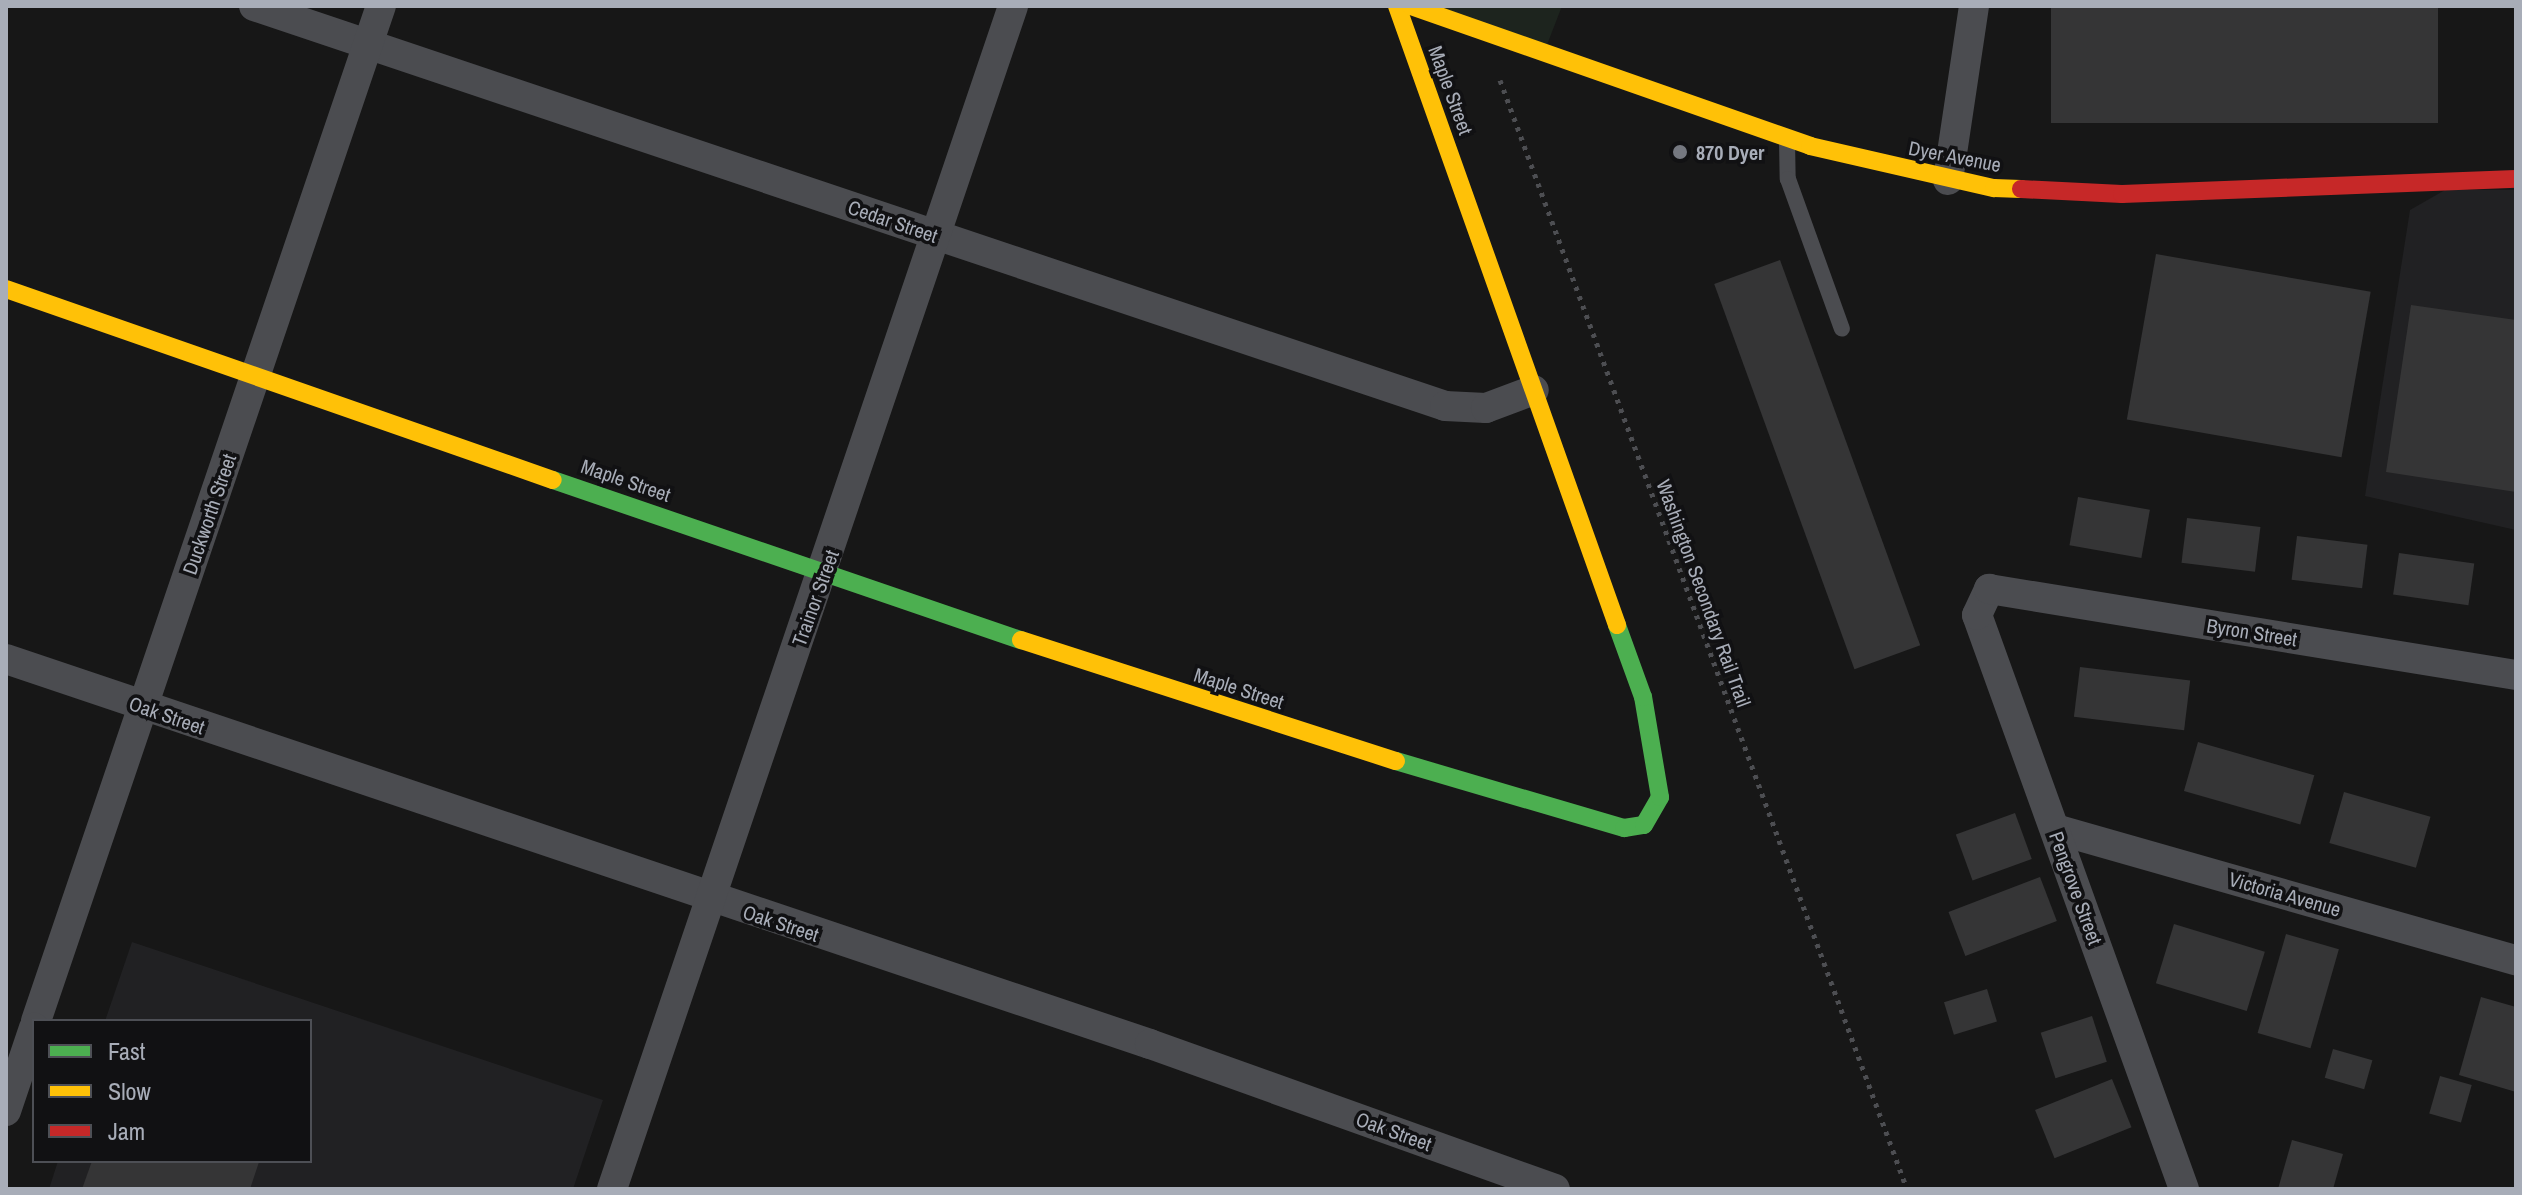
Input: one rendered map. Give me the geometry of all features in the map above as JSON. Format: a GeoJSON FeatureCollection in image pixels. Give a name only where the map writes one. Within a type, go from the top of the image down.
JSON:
{"type":"FeatureCollection","features":[{"type":"Feature","properties":{"kind":"street","name":"Cedar Street"},"geometry":{"type":"LineString","coordinates":[[254,6],[369,42],[1445,406],[1486,408],[1534,390]]}},
{"type":"Feature","properties":{"kind":"street","name":"Duckworth Street"},"geometry":{"type":"LineString","coordinates":[[37,1019],[381,6]]}},
{"type":"Feature","properties":{"kind":"street","name":"Trainor Street"},"geometry":{"type":"LineString","coordinates":[[612,1189],[709,899],[825,572],[1013,6]]}},
{"type":"Feature","properties":{"kind":"street","name":"Maple Street"},"geometry":{"type":"LineString","coordinates":[[6,289],[256,379],[825,572],[930,611],[1482,789],[1624,828],[1644,825],[1660,797],[1643,697],[1397,6]]}},
{"type":"Feature","properties":{"kind":"street","name":"Dyer Avenue"},"geometry":{"type":"LineString","coordinates":[[1411,6],[1787,138],[1948,180],[2009,189],[2122,194],[2516,179]]}},
{"type":"Feature","properties":{"kind":"street"},"geometry":{"type":"LineString","coordinates":[[1948,180],[1974,6]]}},
{"type":"Feature","properties":{"kind":"street","name":"Byron Street"},"geometry":{"type":"LineString","coordinates":[[1989,589],[2516,675]]}},
{"type":"Feature","properties":{"kind":"street","name":"Pengrove Street"},"geometry":{"type":"LineString","coordinates":[[1989,589],[1977,615],[2184,1189]]}},
{"type":"Feature","properties":{"kind":"street","name":"Oak Street"},"geometry":{"type":"LineString","coordinates":[[6,659],[709,899],[1150,1044],[1555,1189]]}},
{"type":"Feature","properties":{"kind":"street","name":"Victoria Avenue"},"geometry":{"type":"LineString","coordinates":[[2055,829],[2516,960]]}},
{"type":"Feature","properties":{"kind":"street"},"geometry":{"type":"LineString","coordinates":[[6,1111],[32,1034]]}},
{"type":"Feature","properties":{"kind":"lane"},"geometry":{"type":"LineString","coordinates":[[1787,138],[1788,179],[1842,329]]}},
{"type":"Feature","properties":{"kind":"path","name":"Washington Secondary Rail Trail"},"geometry":{"type":"LineString","coordinates":[[1486,31],[1509,115],[1907,1189]]}},
{"type":"Feature","properties":{"kind":"shaded area"},"geometry":{"type":"Polygon","coordinates":[[[1398,6],[1562,6],[1545,50],[1398,6]]]}},
{"type":"Feature","properties":{"kind":"shaded area"},"geometry":{"type":"Polygon","coordinates":[[[2445,190],[2516,190],[2516,530],[2365,496],[2410,210],[2445,190]]]}},
{"type":"Feature","properties":{"kind":"shaded area"},"geometry":{"type":"Polygon","coordinates":[[[132,942],[603,1100],[573,1189],[49,1189],[57,1163],[312,1163],[312,1019],[106,1019],[132,942]]]}},
{"type":"Feature","properties":{"kind":"building"},"geometry":{"type":"Polygon","coordinates":[[[2051,6],[2438,6],[2438,123],[2051,123],[2051,6]]]}},
{"type":"Feature","properties":{"kind":"building"},"geometry":{"type":"Polygon","coordinates":[[[2156,254],[2371,292],[2342,457],[2127,419],[2156,254]]]}},
{"type":"Feature","properties":{"kind":"building"},"geometry":{"type":"Polygon","coordinates":[[[1780,260],[1920,645],[1854,669],[1714,284],[1780,260]]]}},
{"type":"Feature","properties":{"kind":"building"},"geometry":{"type":"Polygon","coordinates":[[[2411,305],[2516,320],[2516,492],[2386,472],[2411,305]]]}},
{"type":"Feature","properties":{"kind":"building"},"geometry":{"type":"Polygon","coordinates":[[[2078,497],[2150,510],[2141,558],[2069,545],[2078,497]]]}},
{"type":"Feature","properties":{"kind":"building"},"geometry":{"type":"Polygon","coordinates":[[[2187,518],[2260,527],[2255,572],[2182,563],[2187,518]]]}},
{"type":"Feature","properties":{"kind":"building"},"geometry":{"type":"Polygon","coordinates":[[[2297,536],[2367,545],[2362,588],[2292,580],[2297,536]]]}},
{"type":"Feature","properties":{"kind":"building"},"geometry":{"type":"Polygon","coordinates":[[[2399,553],[2474,564],[2468,605],[2393,595],[2399,553]]]}},
{"type":"Feature","properties":{"kind":"building"},"geometry":{"type":"Polygon","coordinates":[[[2080,667],[2190,681],[2184,730],[2074,717],[2080,667]]]}},
{"type":"Feature","properties":{"kind":"building"},"geometry":{"type":"Polygon","coordinates":[[[2198,742],[2314,775],[2300,824],[2184,791],[2198,742]]]}},
{"type":"Feature","properties":{"kind":"building"},"geometry":{"type":"Polygon","coordinates":[[[2344,792],[2431,817],[2416,868],[2329,843],[2344,792]]]}},
{"type":"Feature","properties":{"kind":"building"},"geometry":{"type":"Polygon","coordinates":[[[2015,813],[2032,859],[1973,881],[1956,835],[2015,813]]]}},
{"type":"Feature","properties":{"kind":"building"},"geometry":{"type":"Polygon","coordinates":[[[2040,877],[2057,921],[1965,956],[1949,912],[2040,877]]]}},
{"type":"Feature","properties":{"kind":"building"},"geometry":{"type":"Polygon","coordinates":[[[2174,924],[2265,952],[2247,1011],[2156,983],[2174,924]]]}},
{"type":"Feature","properties":{"kind":"building"},"geometry":{"type":"Polygon","coordinates":[[[2286,934],[2339,949],[2310,1048],[2258,1033],[2286,934]]]}},
{"type":"Feature","properties":{"kind":"building"},"geometry":{"type":"Polygon","coordinates":[[[1987,989],[1997,1022],[1954,1035],[1944,1002],[1987,989]]]}},
{"type":"Feature","properties":{"kind":"building"},"geometry":{"type":"Polygon","coordinates":[[[2481,997],[2516,1007],[2516,1092],[2459,1075],[2481,997]]]}},
{"type":"Feature","properties":{"kind":"building"},"geometry":{"type":"Polygon","coordinates":[[[2092,1016],[2107,1062],[2055,1078],[2041,1033],[2092,1016]]]}},
{"type":"Feature","properties":{"kind":"building"},"geometry":{"type":"Polygon","coordinates":[[[2333,1049],[2372,1060],[2364,1089],[2325,1078],[2333,1049]]]}},
{"type":"Feature","properties":{"kind":"building"},"geometry":{"type":"Polygon","coordinates":[[[2440,1076],[2472,1085],[2461,1123],[2429,1113],[2440,1076]]]}},
{"type":"Feature","properties":{"kind":"building"},"geometry":{"type":"Polygon","coordinates":[[[2112,1079],[2131,1127],[2055,1158],[2035,1110],[2112,1079]]]}},
{"type":"Feature","properties":{"kind":"building"},"geometry":{"type":"Polygon","coordinates":[[[2292,1140],[2343,1154],[2333,1189],[2278,1189],[2292,1140]]]}},
{"type":"Feature","properties":{"kind":"building"},"geometry":{"type":"Polygon","coordinates":[[[91,1163],[259,1163],[250,1189],[82,1189],[91,1163]]]}},
{"type":"Feature","properties":{"kind":"traffic: fast"},"geometry":{"type":"LineString","coordinates":[[553,480],[1021,640]]}},
{"type":"Feature","properties":{"kind":"traffic: fast"},"geometry":{"type":"LineString","coordinates":[[1396,761],[1624,828],[1644,825],[1660,797],[1643,697],[1617,625]]}},
{"type":"Feature","properties":{"kind":"traffic: slow"},"geometry":{"type":"LineString","coordinates":[[1397,6],[1617,625]]}},
{"type":"Feature","properties":{"kind":"traffic: slow"},"geometry":{"type":"LineString","coordinates":[[1411,6],[1810,146],[1994,188],[2021,189]]}},
{"type":"Feature","properties":{"kind":"traffic: slow"},"geometry":{"type":"LineString","coordinates":[[6,289],[553,480]]}},
{"type":"Feature","properties":{"kind":"traffic: slow"},"geometry":{"type":"LineString","coordinates":[[1021,640],[1396,761]]}},
{"type":"Feature","properties":{"kind":"traffic: jam"},"geometry":{"type":"LineString","coordinates":[[2021,189],[2122,194],[2516,179]]}},
{"type":"Feature","properties":{"kind":"place","name":"870 Dyer"},"geometry":{"type":"Point","coordinates":[1680,152]}}]}
